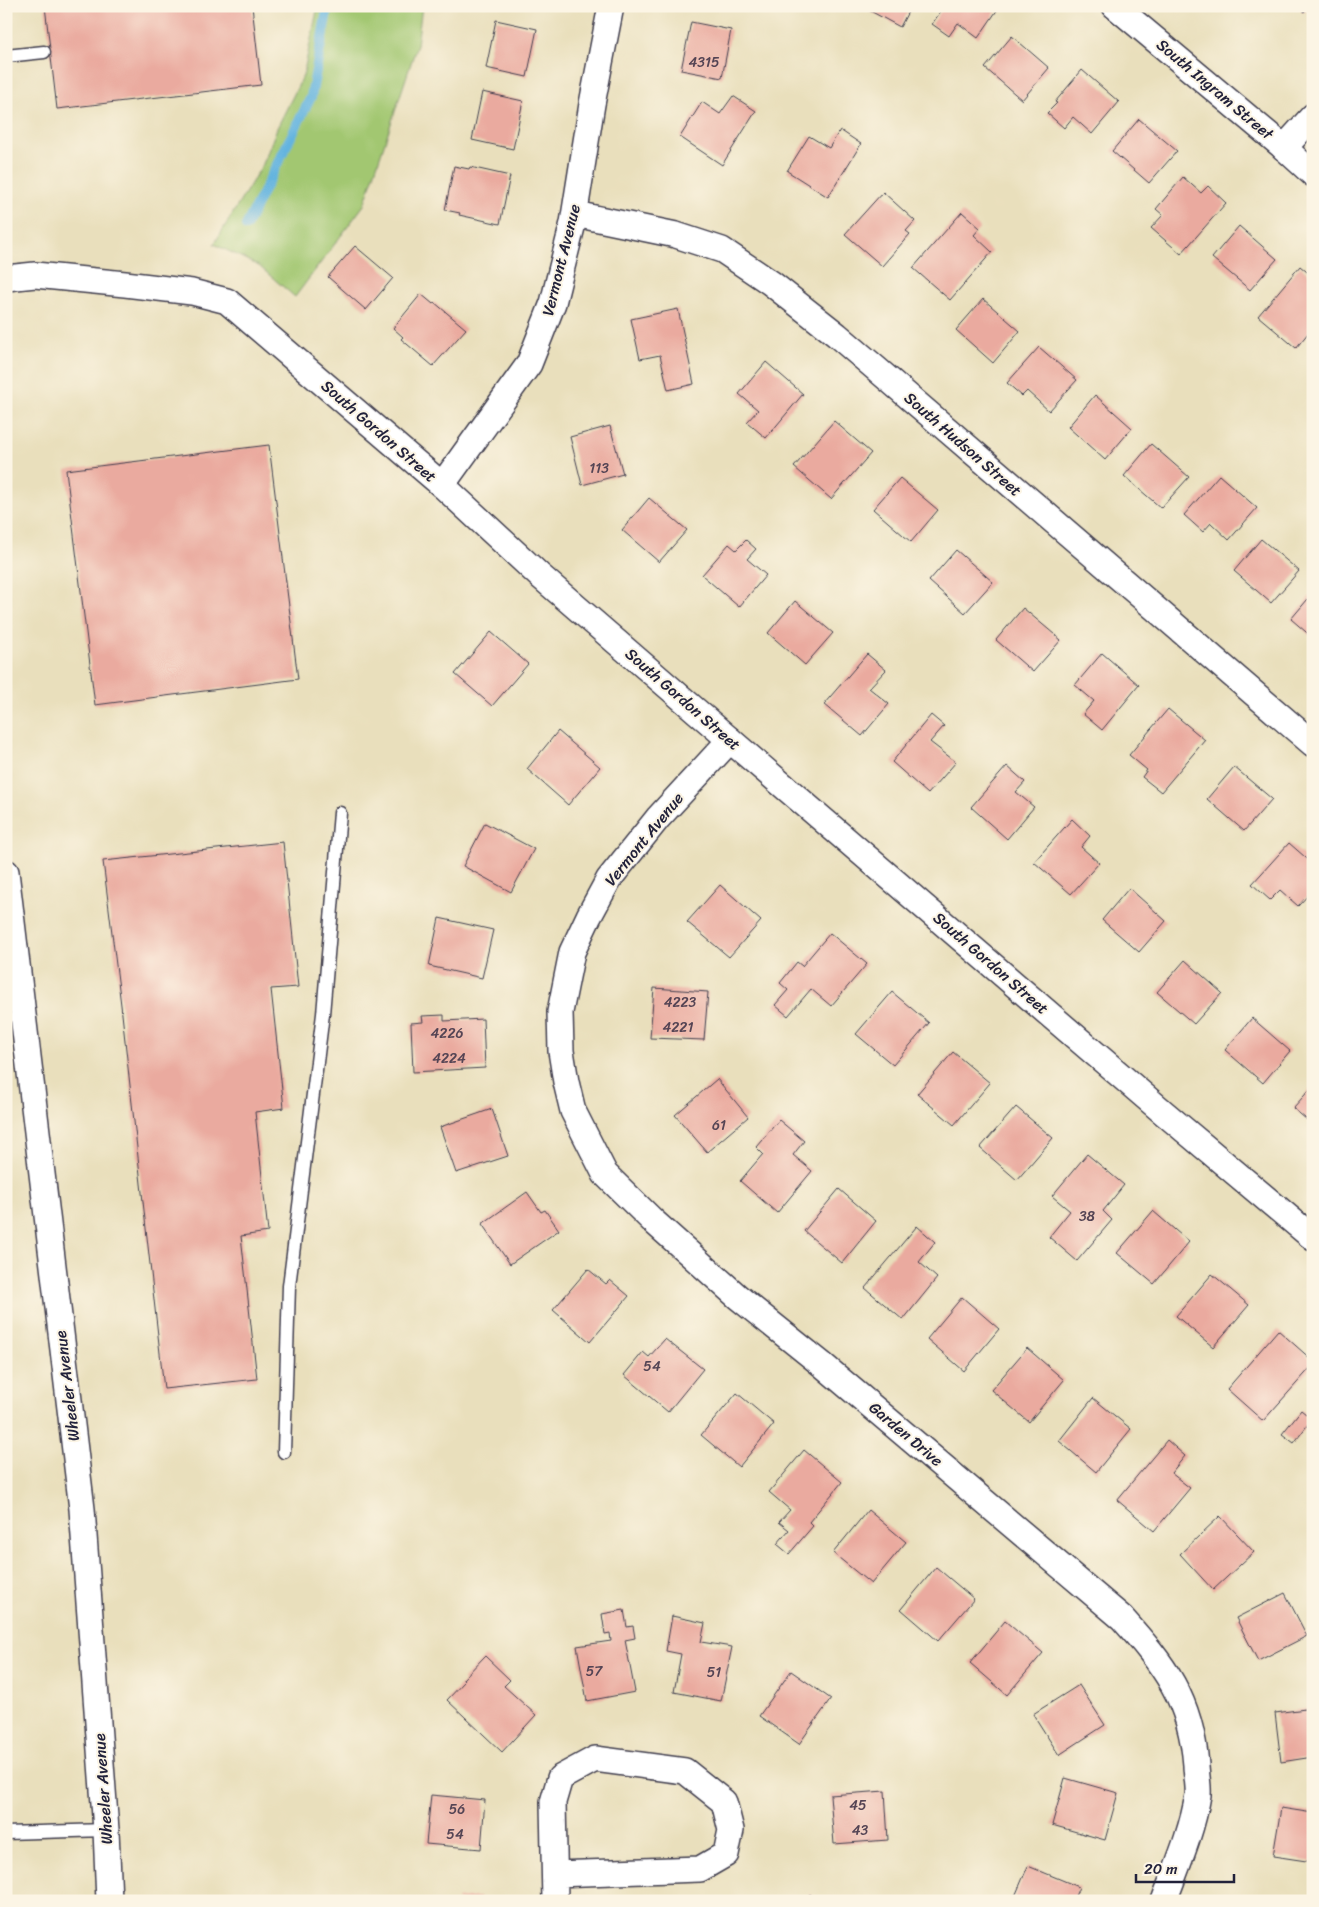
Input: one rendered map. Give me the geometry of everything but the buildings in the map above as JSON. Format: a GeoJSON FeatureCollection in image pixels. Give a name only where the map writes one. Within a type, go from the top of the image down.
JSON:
{"type":"FeatureCollection","features":[{"type":"Feature","properties":{"kind":"street","name":"Vermont Avenue"},"geometry":{"type":"LineString","coordinates":[[442,485],[529,364],[553,303],[575,214],[592,104],[611,6]]}},
{"type":"Feature","properties":{"kind":"street","name":"South Ingram Street"},"geometry":{"type":"LineString","coordinates":[[1115,6],[1313,174]]}},
{"type":"Feature","properties":{"kind":"street"},"geometry":{"type":"LineString","coordinates":[[1284,148],[1313,116]]}},
{"type":"Feature","properties":{"kind":"street","name":"South Hudson Street"},"geometry":{"type":"LineString","coordinates":[[575,214],[676,235],[722,250],[772,283],[837,335],[1313,744]]}},
{"type":"Feature","properties":{"kind":"street","name":"South Gordon Street"},"geometry":{"type":"LineString","coordinates":[[6,278],[34,275],[125,284],[192,292],[227,301],[442,485],[539,575],[730,740],[1163,1112],[1313,1238]]}},
{"type":"Feature","properties":{"kind":"street","name":"Vermont Avenue"},"geometry":{"type":"LineString","coordinates":[[608,1177],[573,1111],[561,1051],[560,1012],[572,952],[609,879],[658,818],[730,740]]}},
{"type":"Feature","properties":{"kind":"street","name":"Wheeler Avenue"},"geometry":{"type":"LineString","coordinates":[[6,872],[80,1498],[106,1830],[109,1901]]}},
{"type":"Feature","properties":{"kind":"street","name":"Garden Drive"},"geometry":{"type":"LineString","coordinates":[[608,1177],[653,1221],[738,1297],[824,1366],[1122,1618],[1153,1652],[1174,1685],[1184,1708],[1195,1749],[1198,1794],[1186,1843],[1164,1901]]}},
{"type":"Feature","properties":{"kind":"street"},"geometry":{"type":"LineString","coordinates":[[555,1874],[700,1869],[726,1854],[732,1830],[724,1802],[685,1771],[595,1759],[560,1778],[553,1802],[555,1901]]}},
{"type":"Feature","properties":{"kind":"lane"},"geometry":{"type":"LineString","coordinates":[[6,56],[44,52]]}},
{"type":"Feature","properties":{"kind":"lane"},"geometry":{"type":"LineString","coordinates":[[284,1452],[289,1286],[323,1014],[340,813]]}},
{"type":"Feature","properties":{"kind":"lane"},"geometry":{"type":"LineString","coordinates":[[6,1833],[106,1830]]}},
{"type":"Feature","properties":{"kind":"green space"},"geometry":{"type":"Polygon","coordinates":[[[318,6],[422,6],[417,45],[364,205],[295,297],[259,266],[214,244],[263,164],[277,128],[303,76],[318,6]]]}},
{"type":"Feature","properties":{"kind":"waterway"},"geometry":{"type":"LineString","coordinates":[[246,226],[311,97],[328,6]]}}]}
